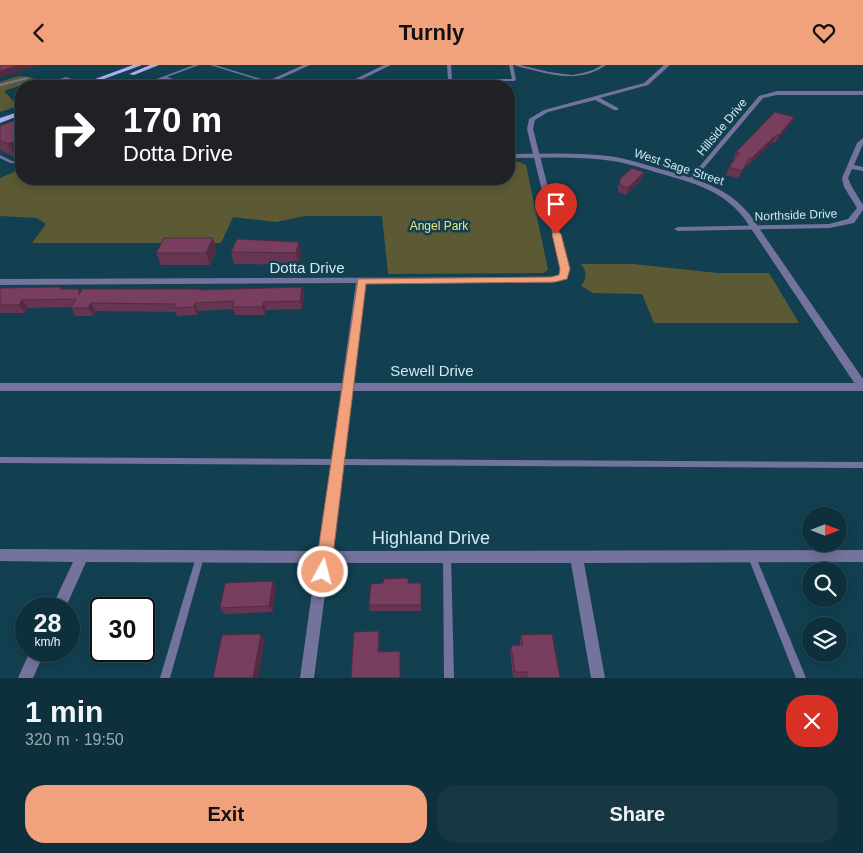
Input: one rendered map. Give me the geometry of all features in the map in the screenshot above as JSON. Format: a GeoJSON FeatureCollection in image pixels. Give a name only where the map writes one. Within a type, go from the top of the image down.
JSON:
{"type":"FeatureCollection","features":[{"type":"Feature","properties":{"kind":"main road"},"geometry":{"type":"LineString","coordinates":[[96,80],[139,65]]}},
{"type":"Feature","properties":{"kind":"main road"},"geometry":{"type":"LineString","coordinates":[[114,80],[156,65]]}},
{"type":"Feature","properties":{"kind":"main road"},"geometry":{"type":"LineString","coordinates":[[0,114],[15,109]]}},
{"type":"Feature","properties":{"kind":"main road"},"geometry":{"type":"LineString","coordinates":[[0,121],[15,115]]}},
{"type":"Feature","properties":{"kind":"street"},"geometry":{"type":"LineString","coordinates":[[273,80],[307,65]]}},
{"type":"Feature","properties":{"kind":"street"},"geometry":{"type":"LineString","coordinates":[[357,80],[388,65]]}},
{"type":"Feature","properties":{"kind":"street","name":"Dotta Drive"},"geometry":{"type":"LineString","coordinates":[[0,281],[551,280],[564,277],[565,269],[530,129],[532,119],[546,111],[646,84],[667,65]]}},
{"type":"Feature","properties":{"kind":"street","name":"Hillside Drive"},"geometry":{"type":"LineString","coordinates":[[691,180],[761,97],[777,93],[863,93]]}},
{"type":"Feature","properties":{"kind":"street"},"geometry":{"type":"LineString","coordinates":[[596,98],[616,109]]}},
{"type":"Feature","properties":{"kind":"street","name":"Northside Drive"},"geometry":{"type":"LineString","coordinates":[[678,229],[829,226],[852,221],[861,208],[848,187],[845,177],[863,140]]}},
{"type":"Feature","properties":{"kind":"street","name":"West Sage Street"},"geometry":{"type":"LineString","coordinates":[[515,155],[614,159],[691,180],[725,193],[738,203],[863,387]]}},
{"type":"Feature","properties":{"kind":"street"},"geometry":{"type":"LineString","coordinates":[[850,166],[863,169]]}},
{"type":"Feature","properties":{"kind":"street"},"geometry":{"type":"LineString","coordinates":[[307,678],[362,281]]}},
{"type":"Feature","properties":{"kind":"street","name":"Sewell Drive"},"geometry":{"type":"LineString","coordinates":[[0,387],[863,387]]}},
{"type":"Feature","properties":{"kind":"street","name":"Highland Drive"},"geometry":{"type":"LineString","coordinates":[[0,555],[200,557],[863,556]]}},
{"type":"Feature","properties":{"kind":"street"},"geometry":{"type":"LineString","coordinates":[[63,597],[82,556]]}},
{"type":"Feature","properties":{"kind":"street"},"geometry":{"type":"LineString","coordinates":[[577,557],[598,678]]}},
{"type":"Feature","properties":{"kind":"street"},"geometry":{"type":"LineString","coordinates":[[25,678],[33,662]]}},
{"type":"Feature","properties":{"kind":"lane"},"geometry":{"type":"LineString","coordinates":[[156,80],[197,65]]}},
{"type":"Feature","properties":{"kind":"lane"},"geometry":{"type":"LineString","coordinates":[[212,65],[262,80]]}},
{"type":"Feature","properties":{"kind":"lane"},"geometry":{"type":"LineString","coordinates":[[449,65],[450,80]]}},
{"type":"Feature","properties":{"kind":"lane"},"geometry":{"type":"LineString","coordinates":[[420,79],[514,79],[511,65]]}},
{"type":"Feature","properties":{"kind":"lane"},"geometry":{"type":"LineString","coordinates":[[516,65],[566,77],[593,71],[604,65]]}},
{"type":"Feature","properties":{"kind":"lane"},"geometry":{"type":"LineString","coordinates":[[164,77],[173,80]]}},
{"type":"Feature","properties":{"kind":"lane"},"geometry":{"type":"LineString","coordinates":[[19,80],[27,78]]}},
{"type":"Feature","properties":{"kind":"lane"},"geometry":{"type":"LineString","coordinates":[[0,85],[15,81]]}},
{"type":"Feature","properties":{"kind":"lane"},"geometry":{"type":"LineString","coordinates":[[0,156],[15,162]]}},
{"type":"Feature","properties":{"kind":"lane"},"geometry":{"type":"LineString","coordinates":[[398,185],[431,185]]}},
{"type":"Feature","properties":{"kind":"lane"},"geometry":{"type":"LineString","coordinates":[[0,460],[863,465]]}},
{"type":"Feature","properties":{"kind":"lane"},"geometry":{"type":"LineString","coordinates":[[165,678],[200,557]]}},
{"type":"Feature","properties":{"kind":"lane"},"geometry":{"type":"LineString","coordinates":[[447,557],[450,678]]}},
{"type":"Feature","properties":{"kind":"lane"},"geometry":{"type":"LineString","coordinates":[[752,557],[801,678]]}},
{"type":"Feature","properties":{"kind":"green space"},"geometry":{"type":"Polygon","coordinates":[[[19,76],[30,77],[36,80],[15,80],[15,87],[4,91],[15,103],[15,107],[0,112],[0,82],[19,76]]]}},
{"type":"Feature","properties":{"kind":"green space","name":"Angel Park"},"geometry":{"type":"Polygon","coordinates":[[[515,162],[519,162],[526,165],[548,270],[543,273],[388,274],[382,216],[305,216],[276,222],[233,217],[221,243],[32,243],[46,224],[37,218],[0,216],[0,178],[15,172],[15,185],[515,185],[515,162]]]}},
{"type":"Feature","properties":{"kind":"green space"},"geometry":{"type":"Polygon","coordinates":[[[581,264],[633,264],[718,273],[769,273],[799,323],[654,323],[642,294],[593,293],[581,286],[586,275],[581,264]]]}},
{"type":"Feature","properties":{"kind":"building"},"geometry":{"type":"Polygon","coordinates":[[[0,65],[20,65],[0,71],[0,65]]]}},
{"type":"Feature","properties":{"kind":"building"},"geometry":{"type":"Polygon","coordinates":[[[775,112],[794,117],[779,135],[776,135],[752,158],[750,157],[742,171],[729,167],[739,153],[736,152],[775,112]]]}},
{"type":"Feature","properties":{"kind":"building"},"geometry":{"type":"Polygon","coordinates":[[[15,120],[15,141],[8,144],[0,140],[0,126],[15,120]]]}},
{"type":"Feature","properties":{"kind":"building"},"geometry":{"type":"Polygon","coordinates":[[[632,168],[644,172],[628,188],[620,185],[620,179],[632,168]]]}},
{"type":"Feature","properties":{"kind":"building"},"geometry":{"type":"Polygon","coordinates":[[[164,238],[213,238],[206,253],[156,253],[164,238]]]}},
{"type":"Feature","properties":{"kind":"building"},"geometry":{"type":"Polygon","coordinates":[[[237,239],[299,242],[296,253],[231,252],[237,239]]]}},
{"type":"Feature","properties":{"kind":"building"},"geometry":{"type":"Polygon","coordinates":[[[61,287],[60,289],[79,289],[79,295],[82,289],[199,290],[302,287],[300,301],[264,302],[262,307],[232,307],[234,301],[195,303],[194,307],[174,308],[175,304],[91,303],[88,308],[71,308],[76,299],[22,300],[19,305],[0,305],[0,288],[61,287]]]}},
{"type":"Feature","properties":{"kind":"building"},"geometry":{"type":"Polygon","coordinates":[[[408,578],[408,583],[421,583],[421,605],[369,605],[371,584],[383,583],[384,579],[408,578]]]}},
{"type":"Feature","properties":{"kind":"building"},"geometry":{"type":"Polygon","coordinates":[[[273,581],[269,606],[220,608],[225,583],[273,581]]]}},
{"type":"Feature","properties":{"kind":"building"},"geometry":{"type":"Polygon","coordinates":[[[379,631],[378,652],[400,651],[400,678],[351,678],[354,632],[379,631]]]}},
{"type":"Feature","properties":{"kind":"building"},"geometry":{"type":"Polygon","coordinates":[[[261,634],[253,678],[213,678],[222,635],[261,634]]]}},
{"type":"Feature","properties":{"kind":"building"},"geometry":{"type":"Polygon","coordinates":[[[552,634],[560,678],[527,678],[527,672],[515,672],[511,646],[523,645],[521,635],[552,634]]]}},
{"type":"Feature","properties":{"kind":"route"},"geometry":{"type":"LineString","coordinates":[[323,572],[346,386],[362,281],[551,280],[564,277],[565,269],[556,234]]}}]}
